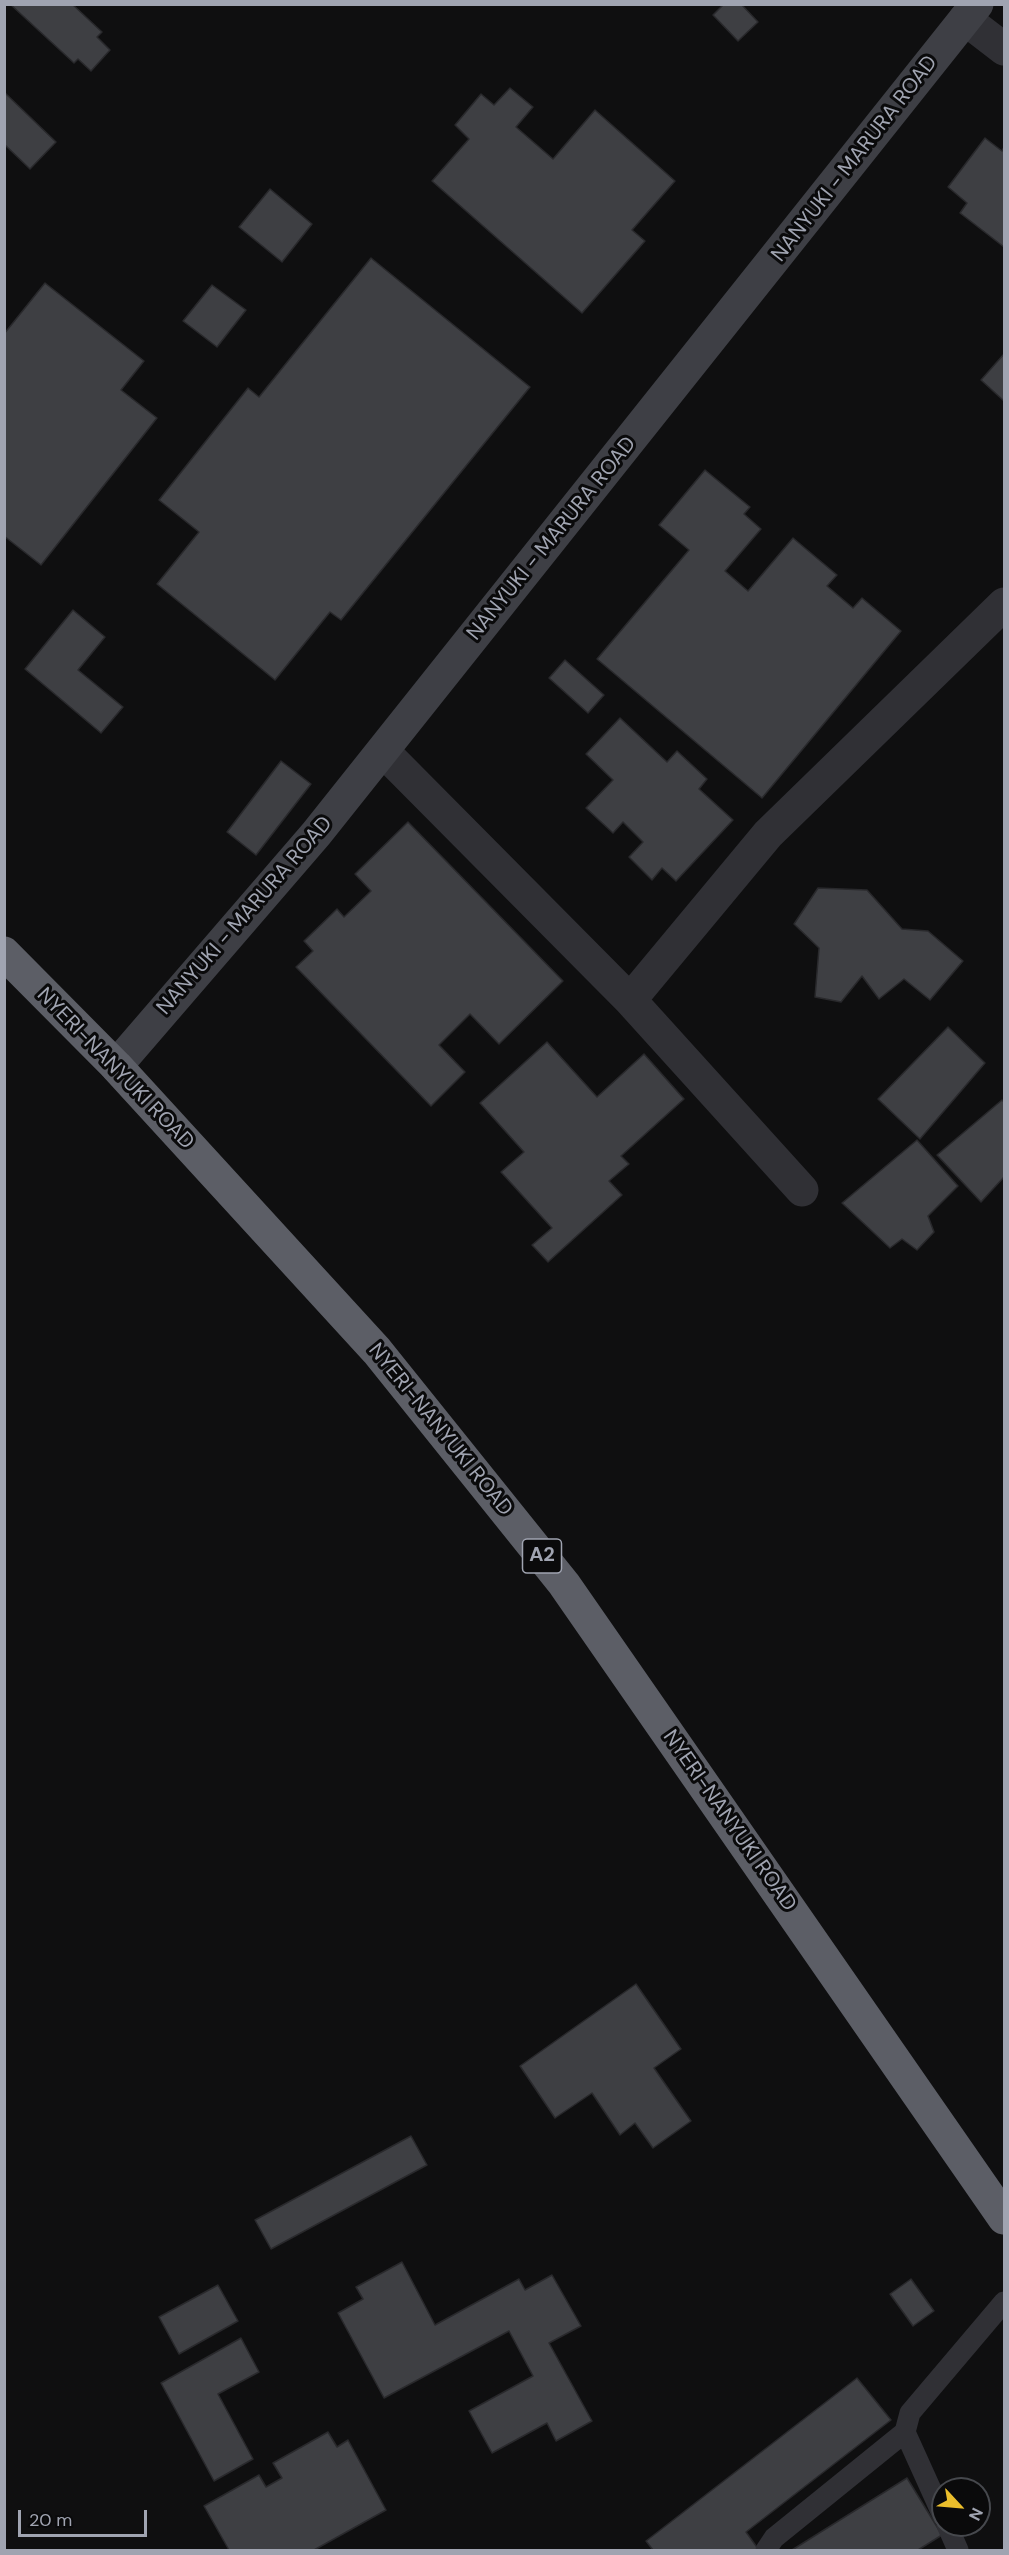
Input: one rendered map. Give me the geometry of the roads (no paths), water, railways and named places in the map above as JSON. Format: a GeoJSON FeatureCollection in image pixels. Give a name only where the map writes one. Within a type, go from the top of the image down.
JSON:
{"type":"FeatureCollection","features":[{"type":"Feature","properties":{"kind":"highway","name":"NYERI-NANYUKI ROAD"},"geometry":{"type":"LineString","coordinates":[[4,954],[116,1066],[377,1351],[564,1584],[1005,2218]]}},
{"type":"Feature","properties":{"kind":"street"},"geometry":{"type":"LineString","coordinates":[[971,12],[1005,49]]}},
{"type":"Feature","properties":{"kind":"street","name":"NANYUKI - MARURA ROAD"},"geometry":{"type":"LineString","coordinates":[[116,1066],[316,834],[971,12]]}},
{"type":"Feature","properties":{"kind":"street"},"geometry":{"type":"LineString","coordinates":[[630,1000],[768,834],[1005,604]]}},
{"type":"Feature","properties":{"kind":"street"},"geometry":{"type":"LineString","coordinates":[[383,751],[630,1000],[802,1190]]}},
{"type":"Feature","properties":{"kind":"lane"},"geometry":{"type":"LineString","coordinates":[[766,2550],[774,2538],[905,2432],[910,2413],[1005,2302]]}},
{"type":"Feature","properties":{"kind":"lane"},"geometry":{"type":"LineString","coordinates":[[905,2432],[931,2489]]}}]}
